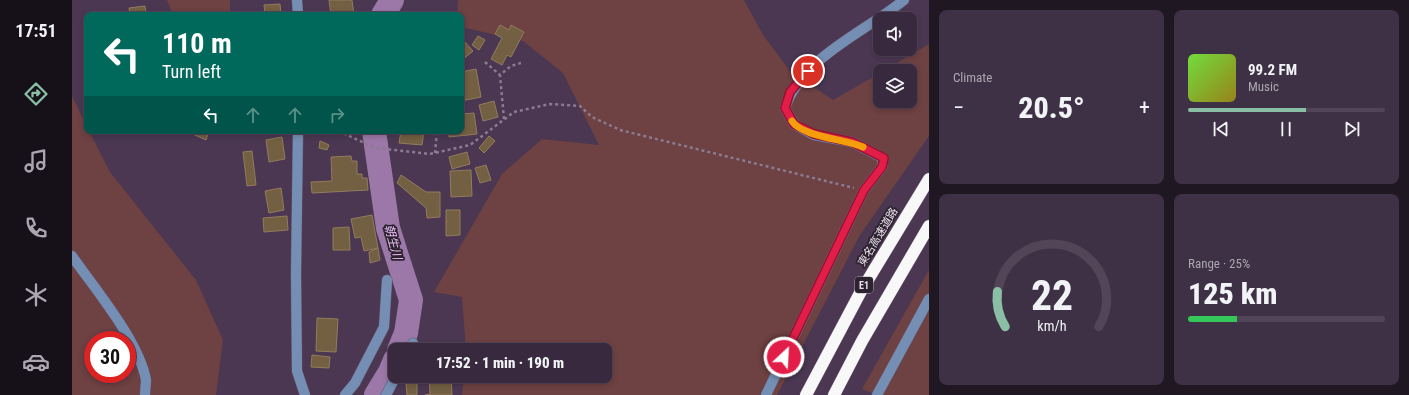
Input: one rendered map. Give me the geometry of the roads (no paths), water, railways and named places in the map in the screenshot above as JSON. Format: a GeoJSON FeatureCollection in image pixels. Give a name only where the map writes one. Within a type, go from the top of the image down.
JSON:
{"type":"FeatureCollection","features":[{"type":"Feature","properties":{"kind":"highway","name":"東名高速道路"},"geometry":{"type":"LineString","coordinates":[[806,395],[860,293],[929,179]]}},
{"type":"Feature","properties":{"kind":"highway","name":"E1"},"geometry":{"type":"LineString","coordinates":[[834,395],[862,341],[929,226]]}},
{"type":"Feature","properties":{"kind":"street"},"geometry":{"type":"LineString","coordinates":[[297,0],[298,12]]}},
{"type":"Feature","properties":{"kind":"street"},"geometry":{"type":"LineString","coordinates":[[766,395],[864,190],[882,167],[884,158],[852,142],[814,134],[794,124],[785,108],[790,92],[817,61],[904,0]]}},
{"type":"Feature","properties":{"kind":"street"},"geometry":{"type":"LineString","coordinates":[[298,134],[296,274],[297,371],[305,395]]}},
{"type":"Feature","properties":{"kind":"street"},"geometry":{"type":"LineString","coordinates":[[72,256],[124,332],[141,364],[146,381],[145,395]]}},
{"type":"Feature","properties":{"kind":"street"},"geometry":{"type":"LineString","coordinates":[[345,395],[356,383],[384,327],[387,280]]}},
{"type":"Feature","properties":{"kind":"street"},"geometry":{"type":"LineString","coordinates":[[877,395],[929,299]]}},
{"type":"Feature","properties":{"kind":"street"},"geometry":{"type":"LineString","coordinates":[[386,395],[392,383]]}},
{"type":"Feature","properties":{"kind":"waterway","name":"朝生川"},"geometry":{"type":"LineString","coordinates":[[385,12],[392,0]]}},
{"type":"Feature","properties":{"kind":"waterway","name":"朝生川"},"geometry":{"type":"LineString","coordinates":[[374,134],[388,228],[411,300],[406,333],[402,343]]}},
{"type":"Feature","properties":{"kind":"waterway","name":"朝生川"},"geometry":{"type":"LineString","coordinates":[[376,395],[388,375]]}}]}
